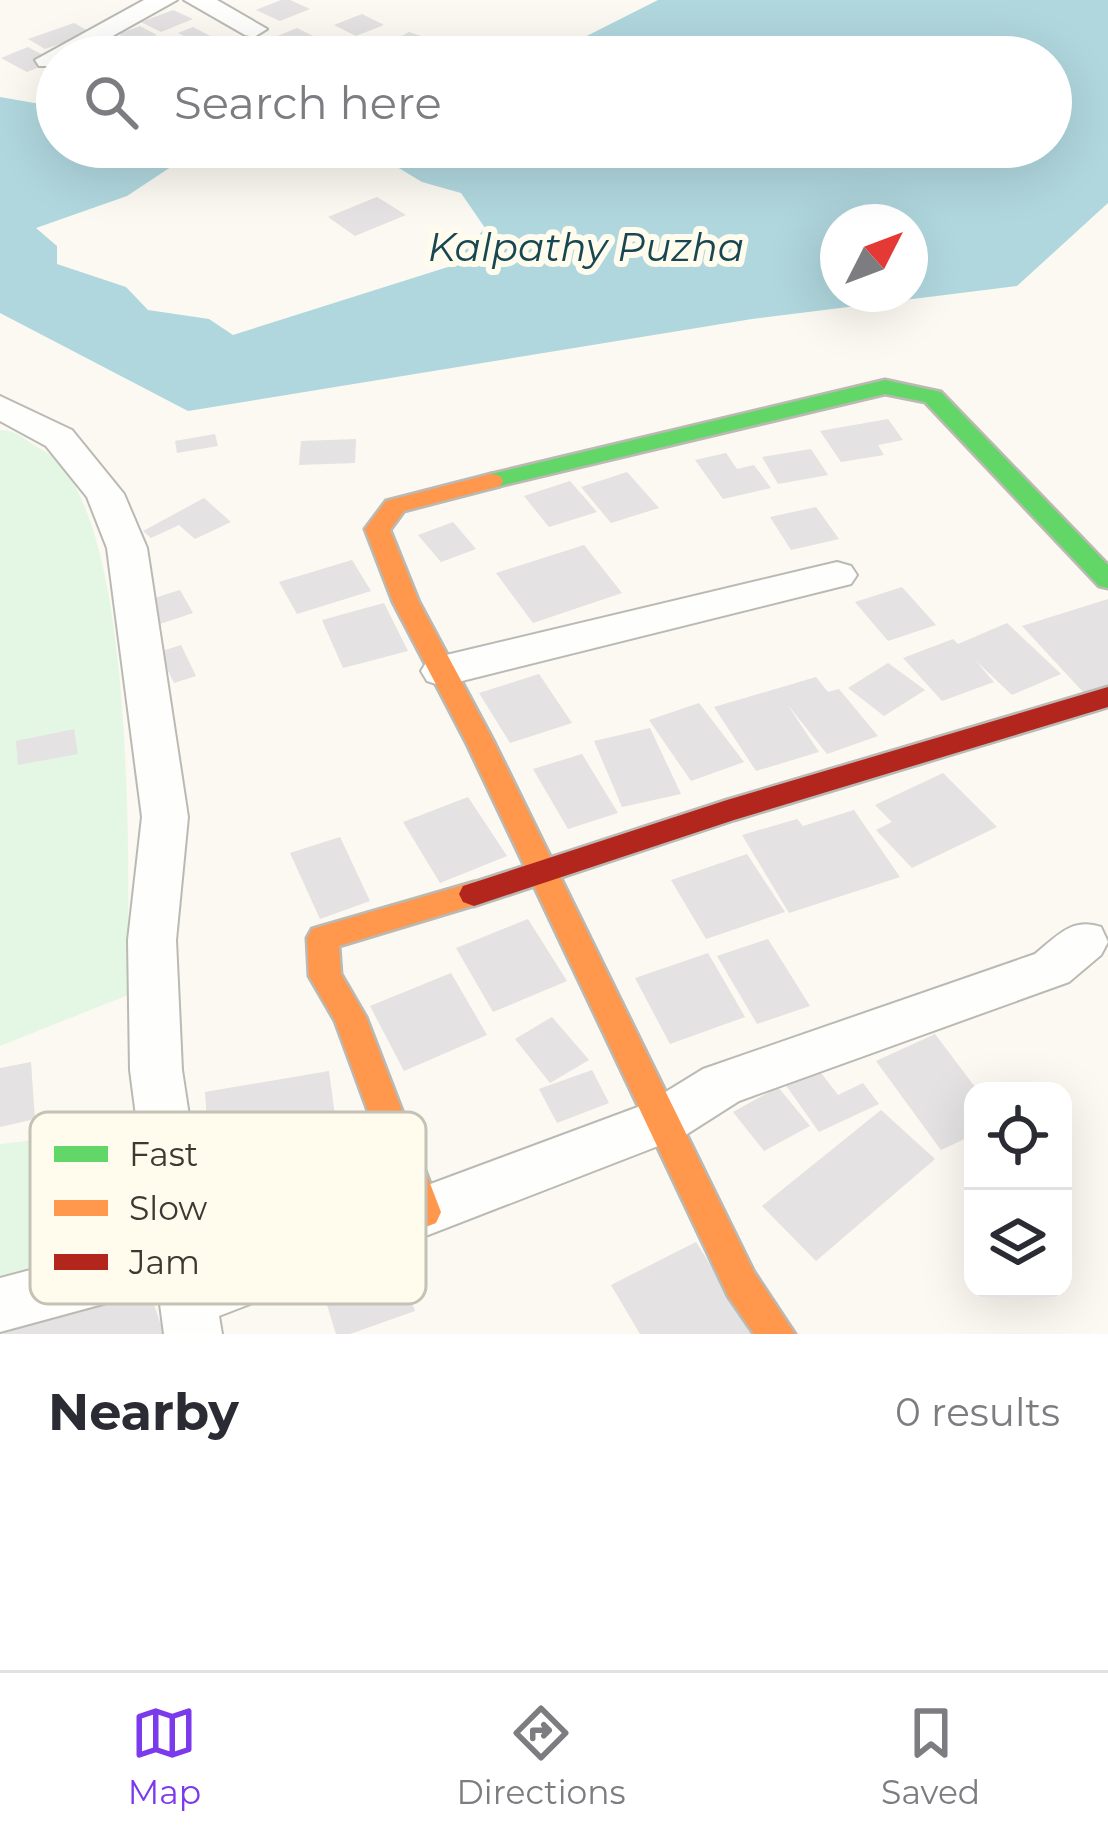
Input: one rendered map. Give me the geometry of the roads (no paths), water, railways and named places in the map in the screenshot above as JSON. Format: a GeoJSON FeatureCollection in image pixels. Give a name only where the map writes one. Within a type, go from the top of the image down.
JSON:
{"type":"FeatureCollection","features":[{"type":"Feature","properties":{"kind":"street"},"geometry":{"type":"LineString","coordinates":[[95,36],[164,0]]}},
{"type":"Feature","properties":{"kind":"street"},"geometry":{"type":"LineString","coordinates":[[197,0],[254,29]]}},
{"type":"Feature","properties":{"kind":"street"},"geometry":{"type":"LineString","coordinates":[[776,1334],[741,1284],[376,529],[395,506],[662,437],[885,387],[933,397],[1108,580]]}},
{"type":"Feature","properties":{"kind":"street"},"geometry":{"type":"LineString","coordinates":[[0,407],[59,438],[105,494],[127,548],[165,818],[152,940],[155,1048],[163,1112]]}},
{"type":"Feature","properties":{"kind":"street"},"geometry":{"type":"LineString","coordinates":[[442,671],[837,575]]}},
{"type":"Feature","properties":{"kind":"street"},"geometry":{"type":"LineString","coordinates":[[386,1112],[350,1016],[325,976],[323,938],[542,875],[727,811],[1108,698]]}},
{"type":"Feature","properties":{"kind":"street"},"geometry":{"type":"LineString","coordinates":[[426,1211],[665,1120],[721,1085],[1052,968],[1084,941]]}},
{"type":"Feature","properties":{"kind":"street"},"geometry":{"type":"LineString","coordinates":[[0,1306],[42,1304]]}},
{"type":"Feature","properties":{"kind":"water","name":"Kalpathy Puzha"},"geometry":{"type":"Polygon","coordinates":[[[658,0],[1108,0],[1108,203],[1017,286],[928,297],[928,204],[820,204],[820,311],[188,411],[0,313],[0,97],[36,103],[36,168],[169,168],[127,196],[36,228],[57,246],[57,264],[126,287],[148,310],[209,319],[233,335],[451,266],[485,228],[461,193],[422,182],[399,168],[1072,168],[1072,36],[587,36],[658,0]]]}}]}
